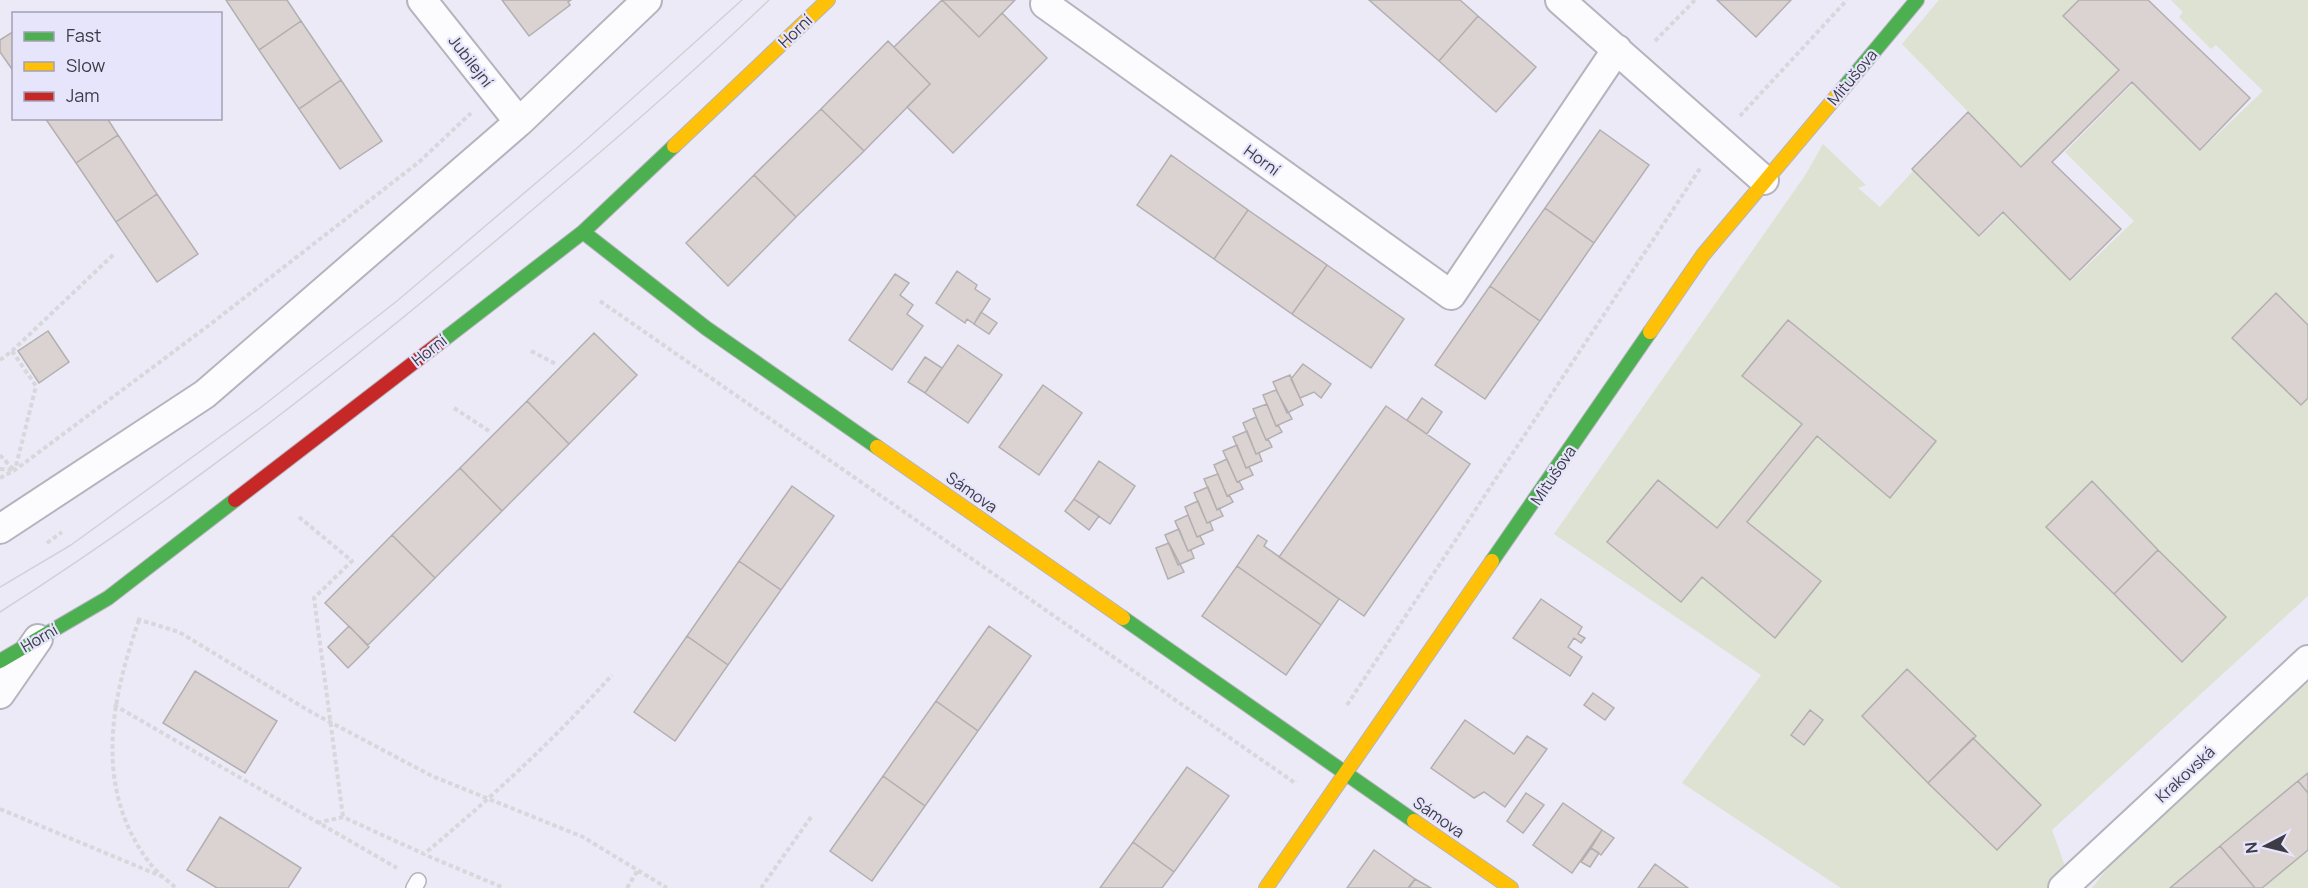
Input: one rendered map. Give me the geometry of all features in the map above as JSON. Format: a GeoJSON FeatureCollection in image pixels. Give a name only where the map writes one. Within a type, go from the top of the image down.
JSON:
{"type":"FeatureCollection","features":[{"type":"Feature","properties":{"kind":"street","name":"Jubilejní"},"geometry":{"type":"LineString","coordinates":[[422,0],[519,122]]}},
{"type":"Feature","properties":{"kind":"street"},"geometry":{"type":"LineString","coordinates":[[0,529],[205,394],[519,122],[647,0]]}},
{"type":"Feature","properties":{"kind":"street","name":"Horní"},"geometry":{"type":"LineString","coordinates":[[0,661],[108,598],[583,232],[828,0]]}},
{"type":"Feature","properties":{"kind":"street"},"geometry":{"type":"LineString","coordinates":[[1560,0],[1764,180]]}},
{"type":"Feature","properties":{"kind":"street","name":"Mitušova"},"geometry":{"type":"LineString","coordinates":[[1348,773],[1703,255],[1917,0]]}},
{"type":"Feature","properties":{"kind":"street","name":"Horní"},"geometry":{"type":"LineString","coordinates":[[1045,4],[1451,295],[1617,49]]}},
{"type":"Feature","properties":{"kind":"street","name":"Sámova"},"geometry":{"type":"LineString","coordinates":[[583,232],[706,328],[1511,888]]}},
{"type":"Feature","properties":{"kind":"street"},"geometry":{"type":"LineString","coordinates":[[0,694],[38,639]]}},
{"type":"Feature","properties":{"kind":"street","name":"Krakovská"},"geometry":{"type":"LineString","coordinates":[[2063,888],[2308,660]]}},
{"type":"Feature","properties":{"kind":"street"},"geometry":{"type":"LineString","coordinates":[[1266,888],[1348,773]]}},
{"type":"Feature","properties":{"kind":"path"},"geometry":{"type":"LineString","coordinates":[[1648,36],[1656,43],[1695,0]]}},
{"type":"Feature","properties":{"kind":"path"},"geometry":{"type":"LineString","coordinates":[[600,301],[1294,783],[1719,140],[1848,0]]}},
{"type":"Feature","properties":{"kind":"path"},"geometry":{"type":"LineString","coordinates":[[0,478],[15,470],[208,326],[418,162],[494,90]]}},
{"type":"Feature","properties":{"kind":"path"},"geometry":{"type":"LineString","coordinates":[[0,360],[115,253]]}},
{"type":"Feature","properties":{"kind":"path"},"geometry":{"type":"LineString","coordinates":[[12,351],[36,386],[15,470]]}},
{"type":"Feature","properties":{"kind":"path"},"geometry":{"type":"LineString","coordinates":[[531,351],[556,364]]}},
{"type":"Feature","properties":{"kind":"path"},"geometry":{"type":"LineString","coordinates":[[454,408],[489,431]]}},
{"type":"Feature","properties":{"kind":"path"},"geometry":{"type":"LineString","coordinates":[[0,454],[15,470]]}},
{"type":"Feature","properties":{"kind":"path"},"geometry":{"type":"LineString","coordinates":[[0,469],[15,470]]}},
{"type":"Feature","properties":{"kind":"path"},"geometry":{"type":"LineString","coordinates":[[299,517],[352,561],[314,598],[343,817]]}},
{"type":"Feature","properties":{"kind":"path"},"geometry":{"type":"LineString","coordinates":[[47,543],[62,532]]}},
{"type":"Feature","properties":{"kind":"path"},"geometry":{"type":"LineString","coordinates":[[176,888],[150,864],[129,831],[113,771],[114,705],[122,670],[139,620],[179,632],[332,723],[432,776],[583,837],[667,888]]}},
{"type":"Feature","properties":{"kind":"path"},"geometry":{"type":"LineString","coordinates":[[424,854],[490,800],[566,727],[612,675]]}},
{"type":"Feature","properties":{"kind":"path"},"geometry":{"type":"LineString","coordinates":[[114,705],[416,884]]}},
{"type":"Feature","properties":{"kind":"path"},"geometry":{"type":"LineString","coordinates":[[0,809],[165,878]]}},
{"type":"Feature","properties":{"kind":"path"},"geometry":{"type":"LineString","coordinates":[[316,823],[343,817],[504,888]]}},
{"type":"Feature","properties":{"kind":"path"},"geometry":{"type":"LineString","coordinates":[[761,888],[811,817]]}},
{"type":"Feature","properties":{"kind":"path"},"geometry":{"type":"LineString","coordinates":[[627,888],[638,870]]}},
{"type":"Feature","properties":{"kind":"green space"},"geometry":{"type":"Polygon","coordinates":[[[1939,0],[2080,0],[2064,18],[2120,71],[2023,168],[1902,44],[1939,0]]]}},
{"type":"Feature","properties":{"kind":"green space"},"geometry":{"type":"Polygon","coordinates":[[[2171,0],[2308,0],[2308,596],[2052,830],[2065,866],[2050,888],[1841,888],[1682,783],[1761,675],[1554,534],[1806,174],[1823,144],[1866,185],[1858,188],[1880,207],[1913,171],[1980,237],[2004,213],[2071,281],[2134,221],[2065,152],[2133,83],[2200,151],[2263,91],[2216,45],[2211,49],[2179,17],[2183,12],[2171,0]]]}},
{"type":"Feature","properties":{"kind":"green space"},"geometry":{"type":"Polygon","coordinates":[[[2308,681],[2308,888],[2092,888],[2113,861],[2143,832],[2308,681]]]}},
{"type":"Feature","properties":{"kind":"building"},"geometry":{"type":"Polygon","coordinates":[[[226,0],[287,0],[301,21],[259,50],[226,0]]]}},
{"type":"Feature","properties":{"kind":"building"},"geometry":{"type":"Polygon","coordinates":[[[502,0],[571,0],[568,2],[570,5],[529,36],[502,0]]]}},
{"type":"Feature","properties":{"kind":"building"},"geometry":{"type":"Polygon","coordinates":[[[942,0],[979,37],[1002,13],[1047,58],[953,153],[907,107],[930,84],[894,47],[942,0]]]}},
{"type":"Feature","properties":{"kind":"building"},"geometry":{"type":"Polygon","coordinates":[[[942,0],[1015,0],[979,37],[942,0]]]}},
{"type":"Feature","properties":{"kind":"building"},"geometry":{"type":"Polygon","coordinates":[[[1369,0],[1460,0],[1478,16],[1439,61],[1369,0]]]}},
{"type":"Feature","properties":{"kind":"building"},"geometry":{"type":"Polygon","coordinates":[[[1717,0],[1791,0],[1756,37],[1717,0]]]}},
{"type":"Feature","properties":{"kind":"building"},"geometry":{"type":"Polygon","coordinates":[[[2079,0],[2148,0],[2250,98],[2200,150],[2132,82],[2052,162],[2121,229],[2070,280],[2003,212],[1979,236],[1912,169],[1968,112],[2021,167],[2119,70],[2063,16],[2079,0]]]}},
{"type":"Feature","properties":{"kind":"building"},"geometry":{"type":"Polygon","coordinates":[[[1478,16],[1536,67],[1496,112],[1439,61],[1478,16]]]}},
{"type":"Feature","properties":{"kind":"building"},"geometry":{"type":"Polygon","coordinates":[[[301,21],[341,80],[299,109],[259,50],[301,21]]]}},
{"type":"Feature","properties":{"kind":"building"},"geometry":{"type":"Polygon","coordinates":[[[12,32],[12,69],[0,52],[0,40],[12,32]]]}},
{"type":"Feature","properties":{"kind":"building"},"geometry":{"type":"Polygon","coordinates":[[[888,41],[930,84],[864,151],[821,109],[888,41]]]}},
{"type":"Feature","properties":{"kind":"building"},"geometry":{"type":"Polygon","coordinates":[[[341,80],[382,141],[340,169],[299,109],[341,80]]]}},
{"type":"Feature","properties":{"kind":"building"},"geometry":{"type":"Polygon","coordinates":[[[821,109],[864,151],[796,217],[754,175],[821,109]]]}},
{"type":"Feature","properties":{"kind":"building"},"geometry":{"type":"Polygon","coordinates":[[[46,120],[108,120],[118,135],[76,163],[46,120]]]}},
{"type":"Feature","properties":{"kind":"building"},"geometry":{"type":"Polygon","coordinates":[[[1600,130],[1649,165],[1594,243],[1545,208],[1600,130]]]}},
{"type":"Feature","properties":{"kind":"building"},"geometry":{"type":"Polygon","coordinates":[[[118,135],[157,194],[116,222],[76,163],[118,135]]]}},
{"type":"Feature","properties":{"kind":"building"},"geometry":{"type":"Polygon","coordinates":[[[1171,155],[1248,210],[1214,259],[1137,205],[1171,155]]]}},
{"type":"Feature","properties":{"kind":"building"},"geometry":{"type":"Polygon","coordinates":[[[754,175],[796,217],[728,286],[686,243],[754,175]]]}},
{"type":"Feature","properties":{"kind":"building"},"geometry":{"type":"Polygon","coordinates":[[[157,194],[198,254],[157,282],[116,222],[157,194]]]}},
{"type":"Feature","properties":{"kind":"building"},"geometry":{"type":"Polygon","coordinates":[[[1545,208],[1594,243],[1540,321],[1490,286],[1545,208]]]}},
{"type":"Feature","properties":{"kind":"building"},"geometry":{"type":"Polygon","coordinates":[[[1248,210],[1327,265],[1292,314],[1214,259],[1248,210]]]}},
{"type":"Feature","properties":{"kind":"building"},"geometry":{"type":"Polygon","coordinates":[[[1327,265],[1404,319],[1371,368],[1292,314],[1327,265]]]}},
{"type":"Feature","properties":{"kind":"building"},"geometry":{"type":"Polygon","coordinates":[[[957,271],[977,285],[975,289],[990,299],[974,324],[967,319],[965,323],[936,303],[957,271]]]}},
{"type":"Feature","properties":{"kind":"building"},"geometry":{"type":"Polygon","coordinates":[[[895,274],[909,283],[900,295],[913,305],[907,314],[923,326],[892,370],[849,340],[895,274]]]}},
{"type":"Feature","properties":{"kind":"building"},"geometry":{"type":"Polygon","coordinates":[[[1490,286],[1540,321],[1485,399],[1435,365],[1490,286]]]}},
{"type":"Feature","properties":{"kind":"building"},"geometry":{"type":"Polygon","coordinates":[[[2276,293],[2308,325],[2308,398],[2301,405],[2232,338],[2276,293]]]}},
{"type":"Feature","properties":{"kind":"building"},"geometry":{"type":"Polygon","coordinates":[[[981,312],[997,323],[989,334],[974,324],[981,312]]]}},
{"type":"Feature","properties":{"kind":"building"},"geometry":{"type":"Polygon","coordinates":[[[1788,320],[1936,441],[1890,498],[1817,436],[1747,522],[1821,581],[1775,638],[1702,577],[1681,602],[1607,542],[1658,480],[1717,528],[1802,424],[1742,376],[1788,320]]]}},
{"type":"Feature","properties":{"kind":"building"},"geometry":{"type":"Polygon","coordinates":[[[48,331],[69,362],[39,383],[18,351],[48,331]]]}},
{"type":"Feature","properties":{"kind":"building"},"geometry":{"type":"Polygon","coordinates":[[[594,333],[637,375],[569,444],[527,401],[594,333]]]}},
{"type":"Feature","properties":{"kind":"building"},"geometry":{"type":"Polygon","coordinates":[[[958,345],[1002,375],[968,423],[925,393],[958,345]]]}},
{"type":"Feature","properties":{"kind":"building"},"geometry":{"type":"Polygon","coordinates":[[[925,357],[942,368],[925,393],[908,382],[925,357]]]}},
{"type":"Feature","properties":{"kind":"building"},"geometry":{"type":"Polygon","coordinates":[[[1303,364],[1331,384],[1321,398],[1314,392],[1300,398],[1291,379],[1303,364]]]}},
{"type":"Feature","properties":{"kind":"building"},"geometry":{"type":"Polygon","coordinates":[[[1290,375],[1303,405],[1287,413],[1273,382],[1290,375]]]}},
{"type":"Feature","properties":{"kind":"building"},"geometry":{"type":"Polygon","coordinates":[[[1043,385],[1082,413],[1039,475],[999,447],[1043,385]]]}},
{"type":"Feature","properties":{"kind":"building"},"geometry":{"type":"Polygon","coordinates":[[[1276,390],[1292,419],[1276,426],[1263,395],[1276,390]]]}},
{"type":"Feature","properties":{"kind":"building"},"geometry":{"type":"Polygon","coordinates":[[[1422,398],[1442,412],[1427,434],[1407,420],[1422,398]]]}},
{"type":"Feature","properties":{"kind":"building"},"geometry":{"type":"Polygon","coordinates":[[[527,401],[569,444],[502,511],[460,468],[527,401]]]}},
{"type":"Feature","properties":{"kind":"building"},"geometry":{"type":"Polygon","coordinates":[[[1267,404],[1276,426],[1278,425],[1282,432],[1266,440],[1253,409],[1267,404]]]}},
{"type":"Feature","properties":{"kind":"building"},"geometry":{"type":"Polygon","coordinates":[[[1386,406],[1470,464],[1364,616],[1279,557],[1386,406]]]}},
{"type":"Feature","properties":{"kind":"building"},"geometry":{"type":"Polygon","coordinates":[[[1256,417],[1266,440],[1268,439],[1272,447],[1256,454],[1243,423],[1256,417]]]}},
{"type":"Feature","properties":{"kind":"building"},"geometry":{"type":"Polygon","coordinates":[[[1247,431],[1256,454],[1259,453],[1262,461],[1246,468],[1233,437],[1247,431]]]}},
{"type":"Feature","properties":{"kind":"building"},"geometry":{"type":"Polygon","coordinates":[[[1237,445],[1246,468],[1249,467],[1253,475],[1237,482],[1223,451],[1237,445]]]}},
{"type":"Feature","properties":{"kind":"building"},"geometry":{"type":"Polygon","coordinates":[[[1227,459],[1237,482],[1239,481],[1243,489],[1227,496],[1214,465],[1227,459]]]}},
{"type":"Feature","properties":{"kind":"building"},"geometry":{"type":"Polygon","coordinates":[[[1099,461],[1135,486],[1110,524],[1074,499],[1099,461]]]}},
{"type":"Feature","properties":{"kind":"building"},"geometry":{"type":"Polygon","coordinates":[[[460,468],[502,511],[435,578],[392,535],[460,468]]]}},
{"type":"Feature","properties":{"kind":"building"},"geometry":{"type":"Polygon","coordinates":[[[1218,474],[1227,496],[1229,495],[1233,502],[1217,510],[1204,479],[1218,474]]]}},
{"type":"Feature","properties":{"kind":"building"},"geometry":{"type":"Polygon","coordinates":[[[2092,481],[2158,550],[2114,594],[2046,527],[2092,481]]]}},
{"type":"Feature","properties":{"kind":"building"},"geometry":{"type":"Polygon","coordinates":[[[792,486],[834,516],[781,590],[739,561],[792,486]]]}},
{"type":"Feature","properties":{"kind":"building"},"geometry":{"type":"Polygon","coordinates":[[[1208,487],[1217,510],[1219,508],[1223,516],[1207,523],[1194,493],[1208,487]]]}},
{"type":"Feature","properties":{"kind":"building"},"geometry":{"type":"Polygon","coordinates":[[[1074,499],[1099,516],[1089,530],[1065,511],[1074,499]]]}},
{"type":"Feature","properties":{"kind":"building"},"geometry":{"type":"Polygon","coordinates":[[[1198,501],[1207,523],[1210,522],[1213,530],[1197,537],[1185,507],[1198,501]]]}},
{"type":"Feature","properties":{"kind":"building"},"geometry":{"type":"Polygon","coordinates":[[[1188,515],[1197,537],[1200,536],[1204,544],[1188,551],[1175,521],[1188,515]]]}},
{"type":"Feature","properties":{"kind":"building"},"geometry":{"type":"Polygon","coordinates":[[[1179,529],[1188,551],[1191,550],[1194,558],[1178,565],[1165,535],[1179,529]]]}},
{"type":"Feature","properties":{"kind":"building"},"geometry":{"type":"Polygon","coordinates":[[[392,535],[435,578],[368,645],[325,603],[392,535]]]}},
{"type":"Feature","properties":{"kind":"building"},"geometry":{"type":"Polygon","coordinates":[[[1258,535],[1267,541],[1264,546],[1339,599],[1321,625],[1237,566],[1258,535]]]}},
{"type":"Feature","properties":{"kind":"building"},"geometry":{"type":"Polygon","coordinates":[[[1169,543],[1184,572],[1168,579],[1156,548],[1169,543]]]}},
{"type":"Feature","properties":{"kind":"building"},"geometry":{"type":"Polygon","coordinates":[[[2158,550],[2226,617],[2182,662],[2114,594],[2158,550]]]}},
{"type":"Feature","properties":{"kind":"building"},"geometry":{"type":"Polygon","coordinates":[[[739,561],[781,590],[728,665],[687,636],[739,561]]]}},
{"type":"Feature","properties":{"kind":"building"},"geometry":{"type":"Polygon","coordinates":[[[1237,566],[1321,625],[1286,675],[1202,616],[1237,566]]]}},
{"type":"Feature","properties":{"kind":"building"},"geometry":{"type":"Polygon","coordinates":[[[1541,599],[1582,627],[1578,634],[1585,638],[1581,643],[1574,638],[1568,647],[1582,657],[1570,676],[1513,638],[1541,599]]]}},
{"type":"Feature","properties":{"kind":"building"},"geometry":{"type":"Polygon","coordinates":[[[349,626],[369,647],[348,668],[328,647],[349,626]]]}},
{"type":"Feature","properties":{"kind":"building"},"geometry":{"type":"Polygon","coordinates":[[[989,626],[1031,656],[978,731],[936,701],[989,626]]]}},
{"type":"Feature","properties":{"kind":"building"},"geometry":{"type":"Polygon","coordinates":[[[687,636],[728,665],[675,741],[634,712],[687,636]]]}},
{"type":"Feature","properties":{"kind":"building"},"geometry":{"type":"Polygon","coordinates":[[[1907,669],[1976,736],[1928,783],[1862,716],[1907,669]]]}},
{"type":"Feature","properties":{"kind":"building"},"geometry":{"type":"Polygon","coordinates":[[[195,671],[277,721],[245,773],[163,723],[195,671]]]}},
{"type":"Feature","properties":{"kind":"building"},"geometry":{"type":"Polygon","coordinates":[[[1593,693],[1614,708],[1605,720],[1584,705],[1593,693]]]}},
{"type":"Feature","properties":{"kind":"building"},"geometry":{"type":"Polygon","coordinates":[[[936,701],[978,731],[925,806],[883,776],[936,701]]]}},
{"type":"Feature","properties":{"kind":"building"},"geometry":{"type":"Polygon","coordinates":[[[1810,710],[1823,720],[1804,745],[1791,735],[1810,710]]]}},
{"type":"Feature","properties":{"kind":"building"},"geometry":{"type":"Polygon","coordinates":[[[1465,720],[1514,754],[1527,736],[1547,749],[1505,807],[1484,792],[1474,798],[1431,768],[1465,720]]]}},
{"type":"Feature","properties":{"kind":"building"},"geometry":{"type":"Polygon","coordinates":[[[1973,738],[2041,805],[1997,850],[1928,783],[1973,738]]]}},
{"type":"Feature","properties":{"kind":"building"},"geometry":{"type":"Polygon","coordinates":[[[1187,767],[1229,796],[1174,872],[1133,842],[1187,767]]]}},
{"type":"Feature","properties":{"kind":"building"},"geometry":{"type":"Polygon","coordinates":[[[2308,773],[2308,793],[2298,781],[2308,773]]]}},
{"type":"Feature","properties":{"kind":"building"},"geometry":{"type":"Polygon","coordinates":[[[883,776],[925,806],[872,881],[830,851],[883,776]]]}},
{"type":"Feature","properties":{"kind":"building"},"geometry":{"type":"Polygon","coordinates":[[[2298,781],[2308,793],[2308,850],[2262,888],[2255,888],[2220,846],[2298,781]]]}},
{"type":"Feature","properties":{"kind":"building"},"geometry":{"type":"Polygon","coordinates":[[[1526,793],[1544,805],[1523,833],[1507,821],[1526,793]]]}},
{"type":"Feature","properties":{"kind":"building"},"geometry":{"type":"Polygon","coordinates":[[[1563,803],[1602,830],[1572,873],[1533,845],[1563,803]]]}},
{"type":"Feature","properties":{"kind":"building"},"geometry":{"type":"Polygon","coordinates":[[[220,817],[301,868],[288,888],[217,888],[187,870],[220,817]]]}},
{"type":"Feature","properties":{"kind":"building"},"geometry":{"type":"Polygon","coordinates":[[[1602,830],[1614,838],[1601,855],[1591,848],[1602,830]]]}},
{"type":"Feature","properties":{"kind":"building"},"geometry":{"type":"Polygon","coordinates":[[[1133,842],[1174,872],[1162,888],[1100,888],[1133,842]]]}},
{"type":"Feature","properties":{"kind":"building"},"geometry":{"type":"Polygon","coordinates":[[[2220,846],[2255,888],[2170,888],[2220,846]]]}},
{"type":"Feature","properties":{"kind":"building"},"geometry":{"type":"Polygon","coordinates":[[[1591,848],[1599,853],[1590,867],[1581,862],[1591,848]]]}},
{"type":"Feature","properties":{"kind":"building"},"geometry":{"type":"Polygon","coordinates":[[[1374,850],[1415,879],[1408,888],[1347,888],[1374,850]]]}},
{"type":"Feature","properties":{"kind":"building"},"geometry":{"type":"Polygon","coordinates":[[[1655,864],[1688,888],[1638,888],[1655,864]]]}},
{"type":"Feature","properties":{"kind":"building"},"geometry":{"type":"Polygon","coordinates":[[[1415,879],[1431,888],[1409,888],[1415,879]]]}},
{"type":"Feature","properties":{"kind":"tram line"},"geometry":{"type":"LineString","coordinates":[[0,587],[71,545],[260,408],[397,301],[576,149],[742,0]]}},
{"type":"Feature","properties":{"kind":"tram line"},"geometry":{"type":"LineString","coordinates":[[0,612],[137,520],[334,373],[587,163],[769,0]]}},
{"type":"Feature","properties":{"kind":"traffic: fast"},"geometry":{"type":"LineString","coordinates":[[1841,91],[1917,0]]}},
{"type":"Feature","properties":{"kind":"traffic: fast"},"geometry":{"type":"LineString","coordinates":[[438,344],[583,232],[674,146]]}},
{"type":"Feature","properties":{"kind":"traffic: fast"},"geometry":{"type":"LineString","coordinates":[[583,232],[706,328],[877,447]]}},
{"type":"Feature","properties":{"kind":"traffic: fast"},"geometry":{"type":"LineString","coordinates":[[1492,561],[1650,332]]}},
{"type":"Feature","properties":{"kind":"traffic: fast"},"geometry":{"type":"LineString","coordinates":[[0,661],[108,598],[235,500]]}},
{"type":"Feature","properties":{"kind":"traffic: fast"},"geometry":{"type":"LineString","coordinates":[[1123,618],[1414,821]]}},
{"type":"Feature","properties":{"kind":"traffic: slow"},"geometry":{"type":"LineString","coordinates":[[674,146],[828,0]]}},
{"type":"Feature","properties":{"kind":"traffic: slow"},"geometry":{"type":"LineString","coordinates":[[1650,332],[1703,255],[1841,91]]}},
{"type":"Feature","properties":{"kind":"traffic: slow"},"geometry":{"type":"LineString","coordinates":[[877,447],[1123,618]]}},
{"type":"Feature","properties":{"kind":"traffic: slow"},"geometry":{"type":"LineString","coordinates":[[1266,888],[1492,561]]}},
{"type":"Feature","properties":{"kind":"traffic: slow"},"geometry":{"type":"LineString","coordinates":[[1414,821],[1511,888]]}},
{"type":"Feature","properties":{"kind":"traffic: jam"},"geometry":{"type":"LineString","coordinates":[[235,500],[438,344]]}}]}
